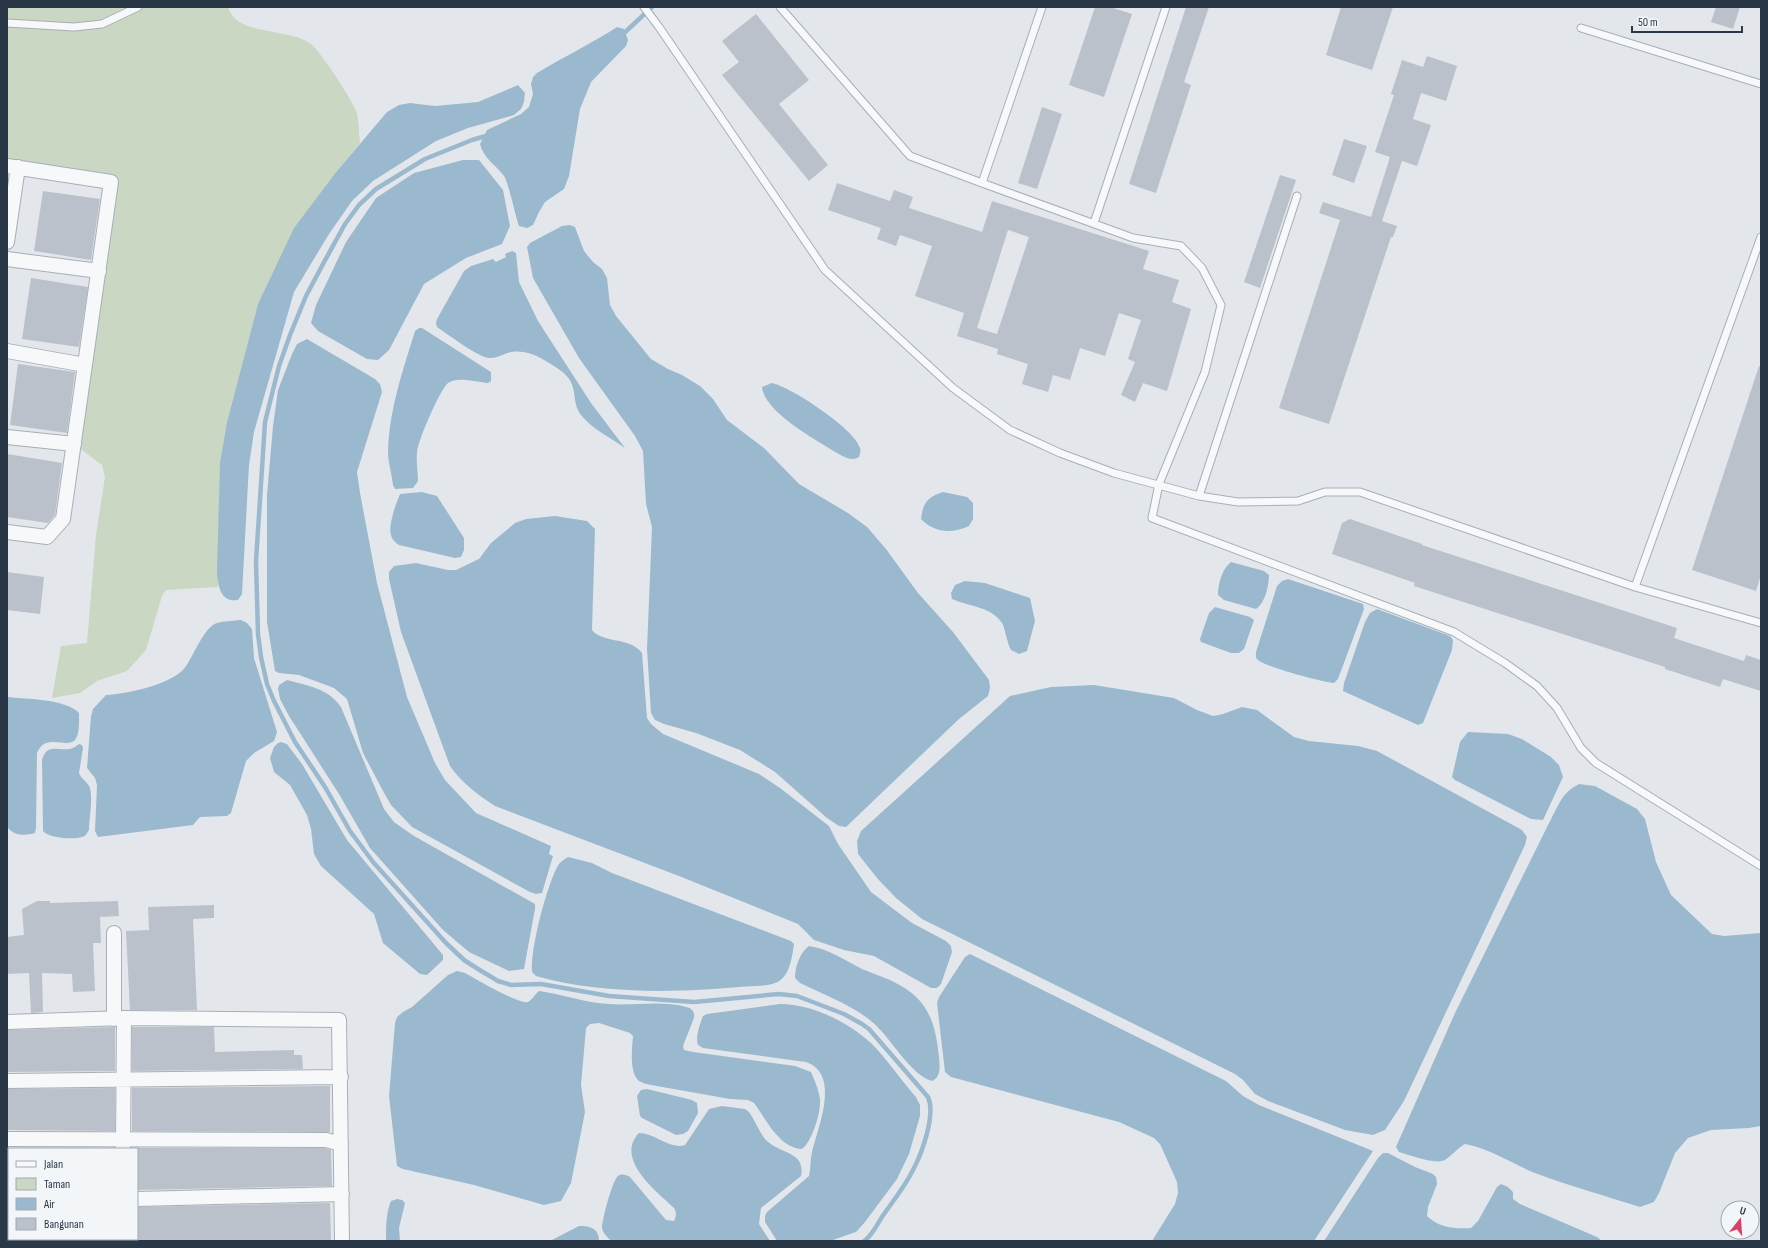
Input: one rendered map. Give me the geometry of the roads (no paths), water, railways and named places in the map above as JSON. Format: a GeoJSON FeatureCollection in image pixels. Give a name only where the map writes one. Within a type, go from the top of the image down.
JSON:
{"type":"FeatureCollection","features":[{"type":"Feature","properties":{"kind":"street"},"geometry":{"type":"LineString","coordinates":[[7,242],[13,167],[111,182],[64,519],[47,537],[7,532]]}},
{"type":"Feature","properties":{"kind":"street"},"geometry":{"type":"LineString","coordinates":[[7,259],[99,271]]}},
{"type":"Feature","properties":{"kind":"street"},"geometry":{"type":"LineString","coordinates":[[7,351],[85,365]]}},
{"type":"Feature","properties":{"kind":"street"},"geometry":{"type":"LineString","coordinates":[[7,437],[74,444]]}},
{"type":"Feature","properties":{"kind":"street"},"geometry":{"type":"LineString","coordinates":[[114,933],[119,1019],[125,1080],[123,1144]]}},
{"type":"Feature","properties":{"kind":"street"},"geometry":{"type":"LineString","coordinates":[[7,1022],[119,1019],[340,1020],[342,1241]]}},
{"type":"Feature","properties":{"kind":"street"},"geometry":{"type":"LineString","coordinates":[[7,1081],[341,1077]]}},
{"type":"Feature","properties":{"kind":"street"},"geometry":{"type":"LineString","coordinates":[[7,1139],[123,1144],[326,1140],[341,1144]]}},
{"type":"Feature","properties":{"kind":"street"},"geometry":{"type":"LineString","coordinates":[[138,1199],[342,1194]]}},
{"type":"Feature","properties":{"kind":"lane"},"geometry":{"type":"LineString","coordinates":[[7,23],[74,27],[102,24],[138,7]]}},
{"type":"Feature","properties":{"kind":"lane"},"geometry":{"type":"LineString","coordinates":[[644,7],[825,270],[947,383],[1010,430],[1060,453],[1114,473],[1199,496],[1238,502],[1298,501],[1325,492],[1360,492],[1635,587],[1761,623]]}},
{"type":"Feature","properties":{"kind":"lane"},"geometry":{"type":"LineString","coordinates":[[780,7],[910,156],[1133,238],[1181,246],[1202,268],[1221,305],[1205,372],[1159,484],[1152,518],[1454,632],[1505,663],[1537,686],[1556,708],[1581,748],[1596,763],[1761,866]]}},
{"type":"Feature","properties":{"kind":"lane"},"geometry":{"type":"LineString","coordinates":[[982,183],[1042,7]]}},
{"type":"Feature","properties":{"kind":"lane"},"geometry":{"type":"LineString","coordinates":[[1094,223],[1166,7]]}},
{"type":"Feature","properties":{"kind":"lane"},"geometry":{"type":"LineString","coordinates":[[1581,28],[1761,84]]}},
{"type":"Feature","properties":{"kind":"lane"},"geometry":{"type":"LineString","coordinates":[[1199,496],[1297,196]]}},
{"type":"Feature","properties":{"kind":"lane"},"geometry":{"type":"LineString","coordinates":[[1635,587],[1761,237]]}},
{"type":"Feature","properties":{"kind":"water"},"geometry":{"type":"Polygon","coordinates":[[[617,27],[624,29],[628,40],[626,46],[591,82],[580,109],[569,176],[564,189],[545,202],[533,225],[527,228],[519,226],[506,180],[484,153],[480,144],[487,130],[521,114],[529,107],[533,94],[531,84],[533,77],[537,73],[617,27]]]}},
{"type":"Feature","properties":{"kind":"water"},"geometry":{"type":"Polygon","coordinates":[[[518,85],[525,93],[524,102],[521,109],[514,115],[468,128],[436,141],[373,181],[352,201],[329,234],[294,292],[254,432],[249,465],[242,594],[238,600],[227,599],[219,587],[217,572],[220,462],[227,422],[258,304],[294,228],[337,171],[387,112],[399,105],[410,103],[435,106],[478,102],[518,85]]]}},
{"type":"Feature","properties":{"kind":"water"},"geometry":{"type":"Polygon","coordinates":[[[463,160],[479,160],[503,190],[510,226],[502,244],[466,258],[424,284],[389,350],[378,360],[367,359],[318,331],[311,323],[316,305],[346,242],[376,198],[414,173],[463,160]]]}},
{"type":"Feature","properties":{"kind":"water"},"geometry":{"type":"Polygon","coordinates":[[[570,225],[575,227],[584,251],[593,262],[602,269],[607,278],[610,305],[616,316],[651,359],[700,386],[713,399],[727,420],[764,448],[799,484],[848,513],[867,527],[886,549],[918,593],[953,632],[989,680],[990,688],[988,696],[959,719],[846,827],[839,826],[827,818],[775,772],[740,750],[696,733],[664,724],[655,720],[651,713],[647,649],[652,527],[646,504],[643,451],[635,436],[579,358],[533,278],[527,247],[530,243],[562,226],[570,225]]]}},
{"type":"Feature","properties":{"kind":"water"},"geometry":{"type":"Polygon","coordinates":[[[512,251],[516,253],[519,282],[538,321],[591,403],[625,448],[585,420],[578,409],[570,380],[565,374],[552,365],[536,356],[518,351],[489,358],[470,349],[437,327],[437,319],[464,271],[471,266],[493,259],[496,262],[506,257],[505,254],[512,251]]]}},
{"type":"Feature","properties":{"kind":"water"},"geometry":{"type":"Polygon","coordinates":[[[422,328],[491,372],[491,381],[488,383],[457,380],[448,383],[435,405],[418,447],[418,481],[413,488],[395,489],[388,456],[391,421],[397,390],[406,360],[415,331],[422,328]]]}},
{"type":"Feature","properties":{"kind":"water"},"geometry":{"type":"Polygon","coordinates":[[[307,339],[375,379],[380,384],[382,392],[357,472],[377,583],[407,697],[435,763],[445,780],[476,813],[551,846],[549,854],[553,856],[542,893],[536,894],[530,892],[412,827],[391,805],[363,753],[347,699],[334,688],[299,675],[279,673],[275,671],[267,622],[267,495],[273,426],[278,390],[292,354],[297,344],[307,339]]]}},
{"type":"Feature","properties":{"kind":"water"},"geometry":{"type":"Polygon","coordinates":[[[772,383],[781,386],[807,400],[847,430],[856,440],[860,449],[859,457],[854,459],[847,458],[788,422],[770,405],[765,396],[762,387],[772,383]]]}},
{"type":"Feature","properties":{"kind":"water"},"geometry":{"type":"Polygon","coordinates":[[[422,492],[437,496],[464,538],[464,550],[461,557],[455,558],[399,545],[392,538],[390,531],[391,520],[400,494],[422,492]]]}},
{"type":"Feature","properties":{"kind":"water"},"geometry":{"type":"Polygon","coordinates":[[[943,492],[967,497],[973,503],[973,519],[969,526],[962,529],[944,531],[926,524],[921,519],[923,509],[927,501],[933,496],[943,492]]]}},
{"type":"Feature","properties":{"kind":"water"},"geometry":{"type":"Polygon","coordinates":[[[555,516],[587,521],[595,529],[592,630],[603,637],[630,644],[642,653],[647,718],[651,724],[663,734],[759,774],[780,788],[829,826],[838,844],[871,892],[912,923],[946,941],[951,946],[952,952],[941,984],[937,988],[931,988],[874,956],[844,950],[814,940],[798,924],[679,876],[495,806],[482,798],[460,778],[450,766],[401,632],[389,579],[389,572],[394,566],[416,563],[448,570],[456,570],[479,559],[491,543],[515,523],[526,519],[555,516]]]}},
{"type":"Feature","properties":{"kind":"water"},"geometry":{"type":"Polygon","coordinates":[[[1231,562],[1264,571],[1269,575],[1266,594],[1262,603],[1256,609],[1224,600],[1218,595],[1221,577],[1231,562]]]}},
{"type":"Feature","properties":{"kind":"water"},"geometry":{"type":"Polygon","coordinates":[[[1288,579],[1363,604],[1364,609],[1338,679],[1334,683],[1282,670],[1263,663],[1256,658],[1256,652],[1277,586],[1282,581],[1288,579]]]}},
{"type":"Feature","properties":{"kind":"water"},"geometry":{"type":"Polygon","coordinates":[[[965,581],[985,583],[1030,598],[1035,621],[1027,651],[1019,654],[1011,650],[1002,623],[992,613],[952,599],[951,593],[955,585],[965,581]]]}},
{"type":"Feature","properties":{"kind":"water"},"geometry":{"type":"Polygon","coordinates":[[[1215,607],[1250,617],[1254,620],[1244,649],[1239,653],[1231,653],[1201,642],[1200,639],[1209,613],[1215,607]]]}},
{"type":"Feature","properties":{"kind":"water"},"geometry":{"type":"Polygon","coordinates":[[[1377,609],[1450,636],[1453,640],[1452,650],[1423,723],[1418,725],[1343,691],[1344,683],[1365,622],[1370,613],[1377,609]]]}},
{"type":"Feature","properties":{"kind":"water"},"geometry":{"type":"Polygon","coordinates":[[[241,620],[247,623],[252,629],[254,658],[277,732],[274,741],[254,753],[246,761],[231,813],[227,816],[200,817],[193,825],[98,837],[95,831],[97,785],[95,778],[87,768],[91,716],[93,709],[106,695],[136,691],[168,680],[183,670],[187,665],[207,630],[220,622],[241,620]]]}},
{"type":"Feature","properties":{"kind":"water"},"geometry":{"type":"Polygon","coordinates":[[[287,680],[310,686],[324,692],[341,707],[384,809],[394,822],[414,836],[535,904],[524,969],[509,971],[469,952],[443,930],[370,848],[339,794],[289,716],[280,699],[278,689],[279,685],[287,680]]]}},
{"type":"Feature","properties":{"kind":"water"},"geometry":{"type":"Polygon","coordinates":[[[1094,685],[1174,698],[1197,710],[1213,716],[1242,707],[1257,710],[1294,737],[1309,741],[1358,746],[1377,751],[1522,830],[1527,837],[1525,845],[1404,1101],[1385,1130],[1373,1135],[1345,1130],[1268,1101],[1255,1094],[1243,1080],[1235,1074],[922,919],[896,898],[877,878],[858,854],[857,841],[861,831],[1010,696],[1051,687],[1094,685]]]}},
{"type":"Feature","properties":{"kind":"water"},"geometry":{"type":"Polygon","coordinates":[[[7,697],[56,702],[73,708],[79,713],[78,731],[75,740],[67,743],[45,743],[37,753],[36,828],[35,833],[31,834],[23,835],[12,832],[7,826],[7,697]]]}},
{"type":"Feature","properties":{"kind":"water"},"geometry":{"type":"Polygon","coordinates":[[[1468,732],[1508,734],[1522,739],[1551,757],[1559,765],[1563,777],[1543,820],[1531,819],[1455,780],[1452,777],[1460,742],[1468,732]]]}},
{"type":"Feature","properties":{"kind":"water"},"geometry":{"type":"Polygon","coordinates":[[[281,742],[287,744],[302,764],[347,840],[443,955],[443,960],[427,975],[420,974],[383,943],[374,914],[321,866],[314,854],[311,829],[307,815],[290,785],[274,772],[270,758],[274,747],[281,742]]]}},
{"type":"Feature","properties":{"kind":"water"},"geometry":{"type":"Polygon","coordinates":[[[79,744],[82,745],[83,748],[79,773],[89,786],[91,793],[89,830],[84,836],[78,838],[61,838],[43,831],[42,760],[47,751],[53,749],[70,749],[79,744]]]}},
{"type":"Feature","properties":{"kind":"water"},"geometry":{"type":"Polygon","coordinates":[[[1579,784],[1595,786],[1637,809],[1645,819],[1656,862],[1671,895],[1712,934],[1724,936],[1761,933],[1761,1126],[1711,1130],[1688,1138],[1675,1153],[1654,1202],[1640,1207],[1548,1178],[1475,1146],[1465,1144],[1445,1160],[1441,1161],[1422,1159],[1399,1152],[1396,1147],[1455,1013],[1552,817],[1565,794],[1579,784]]]}},
{"type":"Feature","properties":{"kind":"water"},"geometry":{"type":"Polygon","coordinates":[[[568,857],[592,863],[612,873],[791,941],[794,944],[791,961],[787,972],[780,980],[767,985],[663,991],[610,989],[560,982],[536,976],[532,972],[532,962],[540,917],[554,873],[560,863],[568,857]]]}},
{"type":"Feature","properties":{"kind":"water"},"geometry":{"type":"Polygon","coordinates":[[[809,946],[830,952],[862,969],[890,980],[913,994],[921,1002],[927,1011],[935,1031],[940,1068],[935,1079],[932,1081],[916,1071],[878,1028],[863,1015],[846,1005],[800,983],[795,978],[799,960],[803,952],[809,946]]]}},
{"type":"Feature","properties":{"kind":"water"},"geometry":{"type":"Polygon","coordinates":[[[970,954],[1226,1081],[1243,1096],[1259,1105],[1373,1151],[1314,1241],[1152,1241],[1175,1204],[1178,1193],[1177,1182],[1160,1144],[1154,1138],[1119,1122],[951,1077],[945,1072],[937,1003],[939,997],[965,957],[970,954]]]}},
{"type":"Feature","properties":{"kind":"water"},"geometry":{"type":"Polygon","coordinates":[[[457,971],[465,973],[523,1002],[528,1002],[539,991],[600,1003],[667,1004],[690,1008],[693,1011],[694,1018],[683,1046],[684,1050],[795,1066],[811,1072],[818,1089],[820,1100],[817,1119],[812,1134],[802,1149],[794,1147],[786,1144],[774,1132],[754,1103],[748,1100],[730,1099],[640,1082],[636,1077],[632,1066],[633,1036],[630,1033],[599,1023],[590,1024],[586,1028],[581,1085],[585,1112],[571,1183],[561,1201],[544,1205],[474,1185],[403,1169],[397,1166],[389,1096],[395,1023],[397,1017],[412,1007],[448,975],[457,971]]]}},
{"type":"Feature","properties":{"kind":"water"},"geometry":{"type":"Polygon","coordinates":[[[780,1004],[804,1007],[817,1011],[841,1021],[862,1035],[883,1056],[916,1097],[920,1105],[920,1116],[909,1154],[897,1179],[856,1232],[830,1241],[777,1241],[765,1222],[767,1212],[809,1176],[812,1152],[822,1116],[825,1089],[823,1078],[817,1068],[806,1062],[703,1048],[698,1045],[697,1042],[697,1034],[703,1016],[707,1014],[780,1004]]]}},
{"type":"Feature","properties":{"kind":"water"},"geometry":{"type":"Polygon","coordinates":[[[647,1089],[692,1100],[697,1103],[698,1113],[688,1131],[683,1134],[676,1135],[640,1116],[637,1096],[641,1090],[647,1089]]]}},
{"type":"Feature","properties":{"kind":"water"},"geometry":{"type":"Polygon","coordinates":[[[722,1106],[745,1109],[754,1119],[762,1135],[767,1141],[791,1154],[800,1162],[802,1168],[801,1176],[761,1208],[759,1224],[770,1241],[611,1241],[603,1232],[602,1224],[610,1193],[616,1179],[620,1175],[630,1177],[666,1220],[674,1221],[676,1216],[676,1211],[674,1208],[649,1184],[635,1164],[632,1153],[633,1143],[639,1133],[674,1145],[685,1145],[709,1109],[722,1106]]]}},
{"type":"Feature","properties":{"kind":"water"},"geometry":{"type":"Polygon","coordinates":[[[1383,1153],[1388,1153],[1415,1167],[1433,1174],[1436,1177],[1437,1184],[1428,1207],[1427,1216],[1437,1223],[1453,1228],[1471,1228],[1478,1221],[1497,1187],[1501,1184],[1508,1187],[1513,1192],[1513,1199],[1520,1204],[1597,1237],[1602,1241],[1324,1241],[1378,1158],[1383,1153]]]}},
{"type":"Feature","properties":{"kind":"water"},"geometry":{"type":"Polygon","coordinates":[[[397,1199],[402,1200],[405,1203],[399,1228],[400,1241],[386,1241],[389,1206],[391,1201],[397,1199]]]}},
{"type":"Feature","properties":{"kind":"water"},"geometry":{"type":"Polygon","coordinates":[[[579,1226],[590,1227],[596,1231],[599,1241],[550,1241],[579,1226]]]}},
{"type":"Feature","properties":{"kind":"waterway"},"geometry":{"type":"LineString","coordinates":[[621,36],[652,7]]}},
{"type":"Feature","properties":{"kind":"waterway"},"geometry":{"type":"LineString","coordinates":[[489,135],[472,140],[425,159],[376,189],[359,205],[345,224],[306,296],[290,335],[279,366],[265,422],[256,561],[258,634],[267,684],[295,742],[325,787],[350,831],[373,862],[446,943],[464,960],[498,981],[511,985],[541,984],[609,996],[694,1002],[779,994],[797,996],[844,1014],[869,1029],[928,1097],[930,1114],[924,1144],[913,1170],[873,1232],[864,1241]]}}]}
